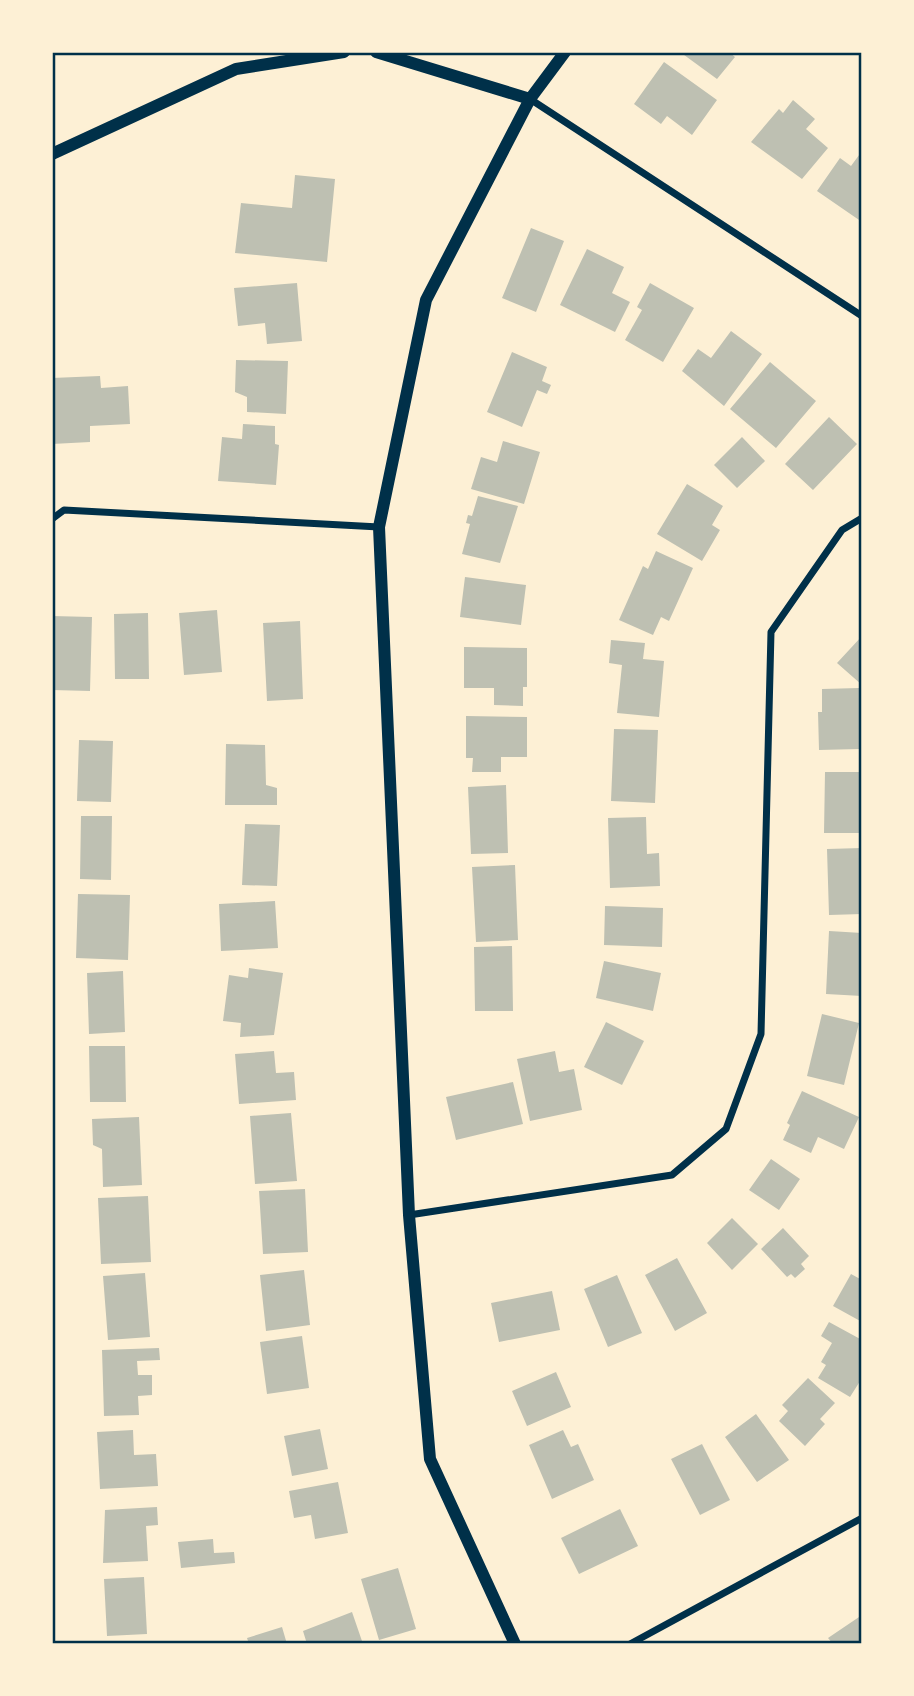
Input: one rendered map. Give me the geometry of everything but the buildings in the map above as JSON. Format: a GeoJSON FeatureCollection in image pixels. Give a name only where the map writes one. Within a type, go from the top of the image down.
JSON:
{"type":"FeatureCollection","features":[{"type":"Feature","properties":{"kind":"street"},"geometry":{"type":"LineString","coordinates":[[52,154],[236,69],[344,52]]}},
{"type":"Feature","properties":{"kind":"street"},"geometry":{"type":"LineString","coordinates":[[376,52],[530,99],[862,316]]}},
{"type":"Feature","properties":{"kind":"street"},"geometry":{"type":"LineString","coordinates":[[514,1643],[430,1459],[409,1215],[379,527],[426,300],[530,99],[565,52]]}},
{"type":"Feature","properties":{"kind":"street"},"geometry":{"type":"LineString","coordinates":[[52,519],[64,510],[379,527]]}},
{"type":"Feature","properties":{"kind":"street"},"geometry":{"type":"LineString","coordinates":[[409,1215],[672,1175],[726,1129],[761,1034],[771,632],[842,530],[862,518]]}},
{"type":"Feature","properties":{"kind":"street"},"geometry":{"type":"LineString","coordinates":[[630,1643],[862,1518]]}}]}
